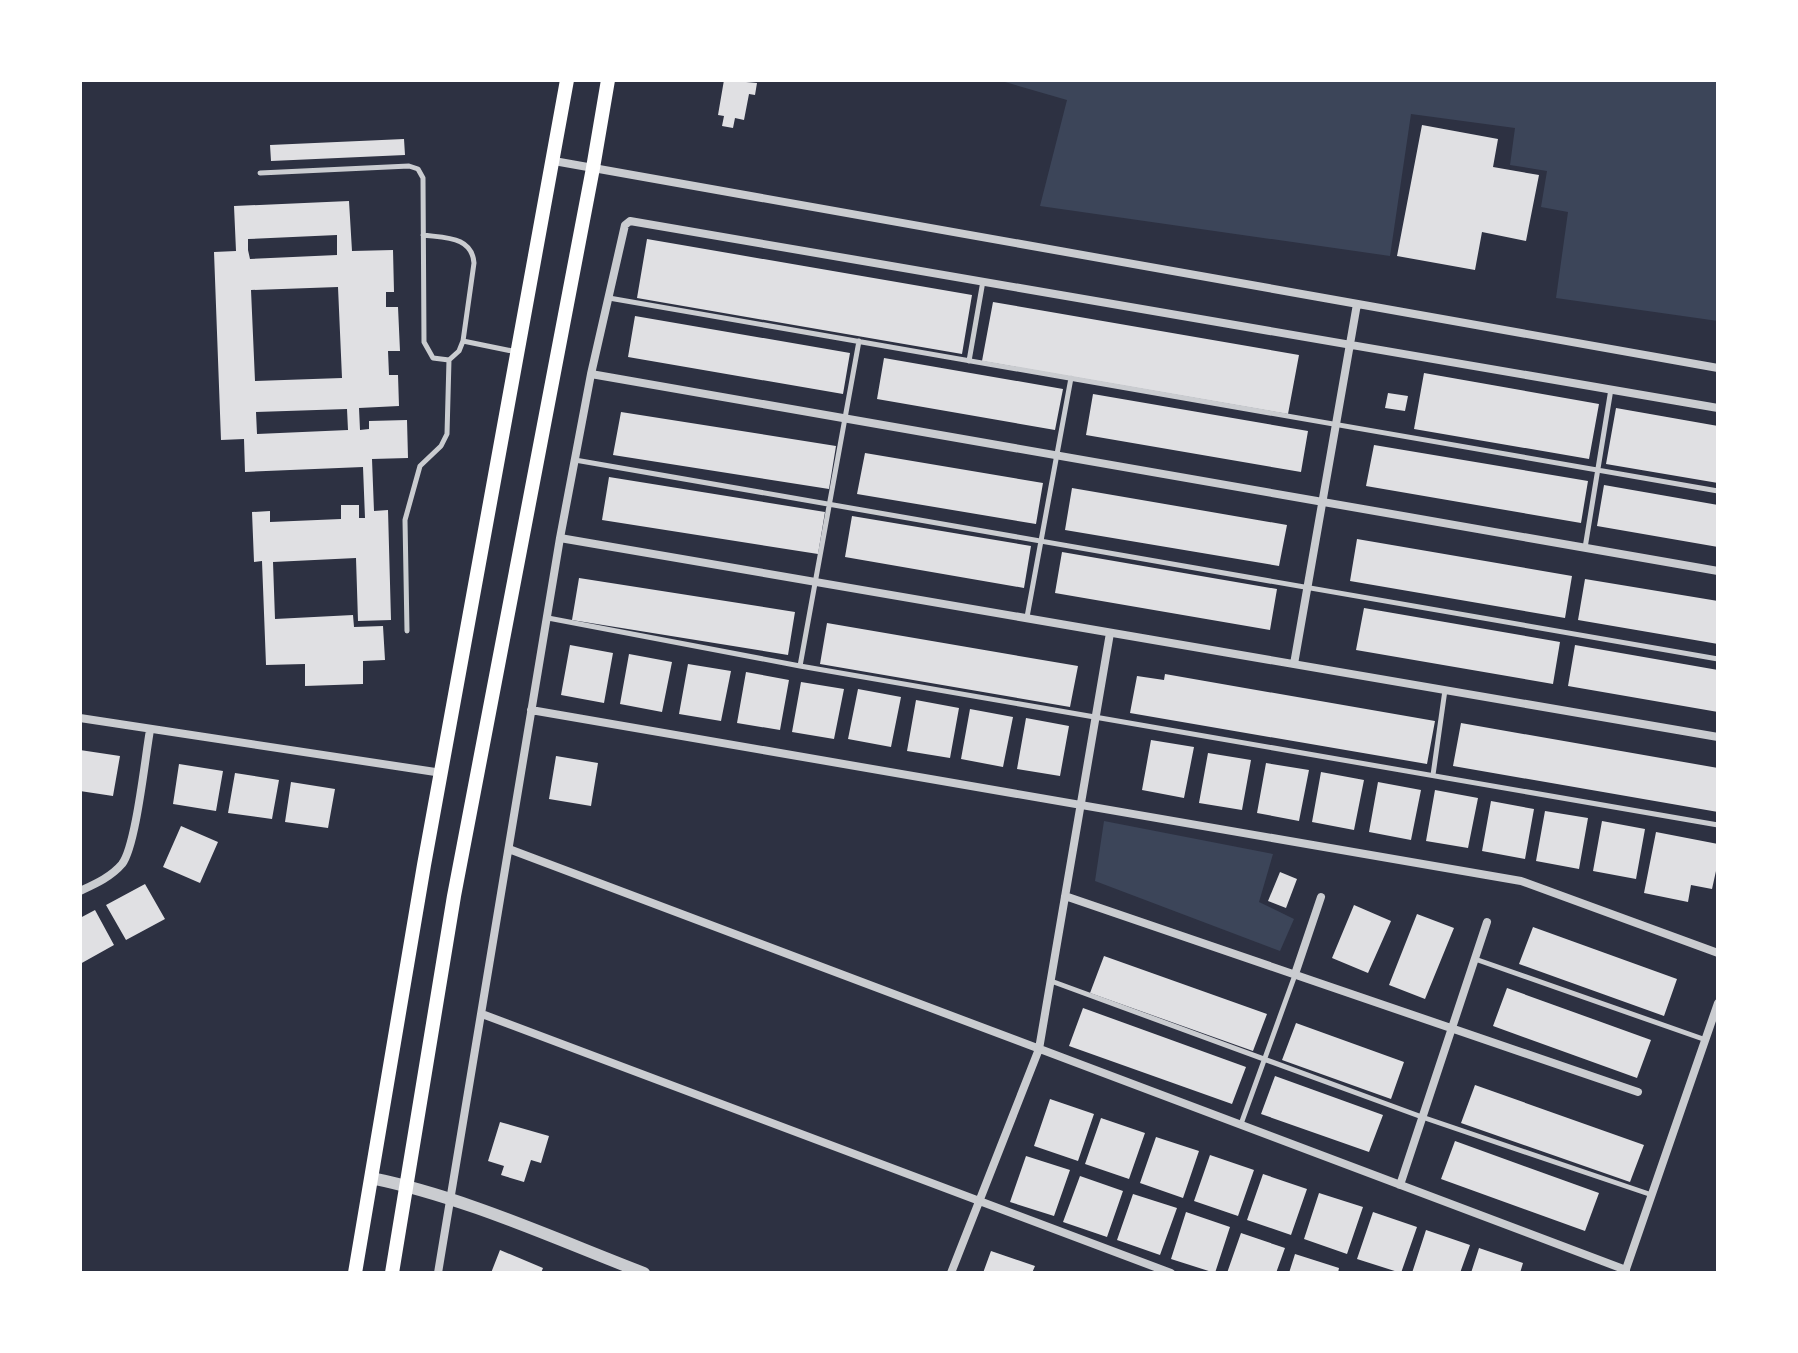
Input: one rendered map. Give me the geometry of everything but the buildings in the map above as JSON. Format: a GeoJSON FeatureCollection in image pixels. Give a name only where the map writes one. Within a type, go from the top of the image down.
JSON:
{"type":"FeatureCollection","features":[{"type":"Feature","properties":{"kind":"main road"},"geometry":{"type":"LineString","coordinates":[[355,1273],[567,80]]}},
{"type":"Feature","properties":{"kind":"main road"},"geometry":{"type":"LineString","coordinates":[[392,1273],[454,896],[608,80]]}},
{"type":"Feature","properties":{"kind":"street"},"geometry":{"type":"LineString","coordinates":[[554,161],[1718,368]]}},
{"type":"Feature","properties":{"kind":"street"},"geometry":{"type":"LineString","coordinates":[[438,1273],[560,538],[591,374],[625,225],[630,221],[1718,408]]}},
{"type":"Feature","properties":{"kind":"street"},"geometry":{"type":"LineString","coordinates":[[1294,664],[1357,304]]}},
{"type":"Feature","properties":{"kind":"street"},"geometry":{"type":"LineString","coordinates":[[591,374],[1718,571]]}},
{"type":"Feature","properties":{"kind":"street"},"geometry":{"type":"LineString","coordinates":[[560,538],[1718,737]]}},
{"type":"Feature","properties":{"kind":"street"},"geometry":{"type":"LineString","coordinates":[[951,1273],[1039,1049],[1110,633]]}},
{"type":"Feature","properties":{"kind":"street"},"geometry":{"type":"LineString","coordinates":[[531,710],[1521,881],[1718,953]]}},
{"type":"Feature","properties":{"kind":"street"},"geometry":{"type":"LineString","coordinates":[[80,718],[442,773]]}},
{"type":"Feature","properties":{"kind":"street"},"geometry":{"type":"LineString","coordinates":[[80,891],[107,877],[123,863],[133,842],[150,730]]}},
{"type":"Feature","properties":{"kind":"street"},"geometry":{"type":"LineString","coordinates":[[509,849],[1626,1271],[1718,1003]]}},
{"type":"Feature","properties":{"kind":"street"},"geometry":{"type":"LineString","coordinates":[[1065,896],[1638,1092]]}},
{"type":"Feature","properties":{"kind":"street"},"geometry":{"type":"LineString","coordinates":[[1295,974],[1321,897]]}},
{"type":"Feature","properties":{"kind":"street"},"geometry":{"type":"LineString","coordinates":[[1400,1185],[1487,922]]}},
{"type":"Feature","properties":{"kind":"street"},"geometry":{"type":"LineString","coordinates":[[482,1014],[1171,1273]]}},
{"type":"Feature","properties":{"kind":"street"},"geometry":{"type":"LineString","coordinates":[[371,1178],[406,1185],[452,1200],[644,1273]]}},
{"type":"Feature","properties":{"kind":"lane"},"geometry":{"type":"LineString","coordinates":[[260,173],[414,166],[418,169],[423,178],[424,342],[433,358],[449,360]]}},
{"type":"Feature","properties":{"kind":"lane"},"geometry":{"type":"LineString","coordinates":[[407,631],[405,520],[420,466],[441,446],[447,434],[449,360],[459,351],[463,341],[473,253],[460,240],[423,235]]}},
{"type":"Feature","properties":{"kind":"lane"},"geometry":{"type":"LineString","coordinates":[[969,361],[983,281]]}},
{"type":"Feature","properties":{"kind":"lane"},"geometry":{"type":"LineString","coordinates":[[609,298],[1718,491]]}},
{"type":"Feature","properties":{"kind":"lane"},"geometry":{"type":"LineString","coordinates":[[463,341],[518,352]]}},
{"type":"Feature","properties":{"kind":"lane"},"geometry":{"type":"LineString","coordinates":[[800,666],[859,341]]}},
{"type":"Feature","properties":{"kind":"lane"},"geometry":{"type":"LineString","coordinates":[[1027,618],[1071,378]]}},
{"type":"Feature","properties":{"kind":"lane"},"geometry":{"type":"LineString","coordinates":[[1585,548],[1611,389]]}},
{"type":"Feature","properties":{"kind":"lane"},"geometry":{"type":"LineString","coordinates":[[575,460],[1718,659]]}},
{"type":"Feature","properties":{"kind":"lane"},"geometry":{"type":"LineString","coordinates":[[547,618],[800,666],[1718,825]]}},
{"type":"Feature","properties":{"kind":"lane"},"geometry":{"type":"LineString","coordinates":[[1433,775],[1445,690]]}},
{"type":"Feature","properties":{"kind":"lane"},"geometry":{"type":"LineString","coordinates":[[1475,959],[1706,1040]]}},
{"type":"Feature","properties":{"kind":"lane"},"geometry":{"type":"LineString","coordinates":[[1240,1125],[1295,974]]}},
{"type":"Feature","properties":{"kind":"lane"},"geometry":{"type":"LineString","coordinates":[[1051,981],[1422,1117],[1652,1195]]}},
{"type":"Feature","properties":{"kind":"shaded area"},"geometry":{"type":"Polygon","coordinates":[[[998,80],[1718,80],[1718,321],[1556,298],[1568,212],[1541,207],[1547,171],[1510,165],[1515,128],[1411,114],[1390,256],[1040,206],[1067,100],[998,80]]]}},
{"type":"Feature","properties":{"kind":"shaded area"},"geometry":{"type":"Polygon","coordinates":[[[1104,821],[1273,854],[1259,902],[1294,919],[1280,951],[1095,881],[1104,821]]]}}]}
